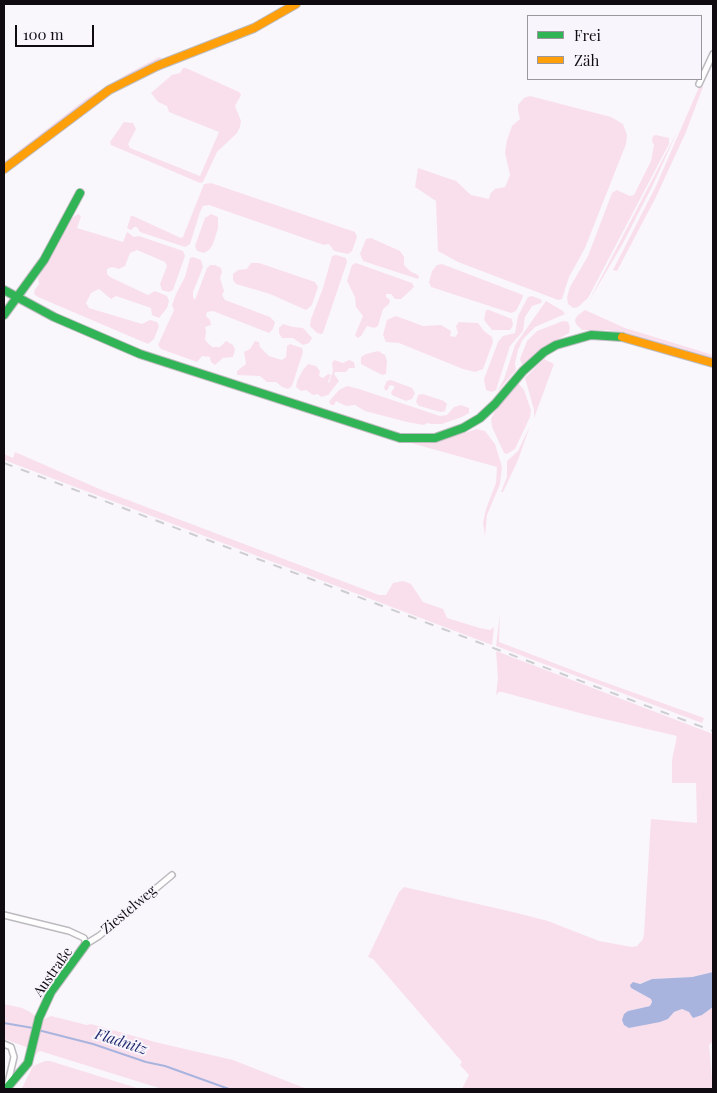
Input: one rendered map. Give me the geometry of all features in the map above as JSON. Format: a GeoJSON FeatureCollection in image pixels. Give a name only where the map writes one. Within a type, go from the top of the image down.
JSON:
{"type":"FeatureCollection","features":[{"type":"Feature","properties":{"kind":"main road"},"geometry":{"type":"LineString","coordinates":[[4,170],[82,109],[130,78],[254,28],[296,4]]}},
{"type":"Feature","properties":{"kind":"main road"},"geometry":{"type":"LineString","coordinates":[[4,315],[44,260],[80,193]]}},
{"type":"Feature","properties":{"kind":"main road"},"geometry":{"type":"LineString","coordinates":[[4,290],[96,336],[140,354],[400,438],[435,438],[463,428],[485,413],[523,370],[544,352],[556,345],[576,338],[591,335],[625,337],[713,363]]}},
{"type":"Feature","properties":{"kind":"main road","name":"Austraße"},"geometry":{"type":"LineString","coordinates":[[6,1089],[28,1063],[40,1016],[51,992],[86,944]]}},
{"type":"Feature","properties":{"kind":"street"},"geometry":{"type":"LineString","coordinates":[[702,78],[713,54]]}},
{"type":"Feature","properties":{"kind":"street"},"geometry":{"type":"LineString","coordinates":[[699,84],[701,80]]}},
{"type":"Feature","properties":{"kind":"street","name":"Ziestelweg"},"geometry":{"type":"LineString","coordinates":[[86,944],[99,936],[172,875]]}},
{"type":"Feature","properties":{"kind":"street","name":"Austraße"},"geometry":{"type":"LineString","coordinates":[[4,914],[73,933],[84,938],[86,944]]}},
{"type":"Feature","properties":{"kind":"street"},"geometry":{"type":"LineString","coordinates":[[4,1044],[11,1047],[14,1052],[6,1089]]}},
{"type":"Feature","properties":{"kind":"shaded area"},"geometry":{"type":"Polygon","coordinates":[[[159,57],[164,59],[118,81],[4,165],[4,162],[87,98],[159,57]]]}},
{"type":"Feature","properties":{"kind":"shaded area"},"geometry":{"type":"Polygon","coordinates":[[[183,68],[239,92],[241,95],[235,106],[241,121],[240,127],[237,133],[217,152],[203,182],[200,183],[111,145],[110,142],[124,122],[133,123],[136,129],[128,144],[130,148],[200,176],[219,132],[169,112],[167,106],[158,102],[151,93],[172,75],[180,73],[183,68]]]}},
{"type":"Feature","properties":{"kind":"shaded area"},"geometry":{"type":"Polygon","coordinates":[[[700,85],[703,87],[686,132],[656,197],[617,271],[613,270],[656,186],[700,85]]]}},
{"type":"Feature","properties":{"kind":"shaded area"},"geometry":{"type":"Polygon","coordinates":[[[530,96],[611,117],[623,124],[627,135],[626,144],[585,248],[569,277],[562,299],[558,300],[458,262],[438,251],[436,201],[415,187],[418,168],[456,181],[471,195],[489,199],[490,194],[495,189],[505,187],[510,175],[505,153],[507,140],[512,126],[520,119],[518,105],[524,98],[530,96]]]}},
{"type":"Feature","properties":{"kind":"shaded area"},"geometry":{"type":"Polygon","coordinates":[[[677,132],[653,185],[622,245],[589,301],[677,132]]]}},
{"type":"Feature","properties":{"kind":"shaded area"},"geometry":{"type":"Polygon","coordinates":[[[653,136],[669,138],[669,144],[588,298],[578,307],[573,308],[568,304],[567,297],[570,287],[588,256],[612,193],[617,190],[630,196],[634,195],[651,161],[654,145],[652,141],[653,136]]]}},
{"type":"Feature","properties":{"kind":"shaded area"},"geometry":{"type":"Polygon","coordinates":[[[211,183],[355,232],[357,237],[352,251],[348,254],[334,251],[329,244],[324,245],[209,205],[203,206],[190,244],[185,247],[140,232],[137,227],[131,230],[127,228],[131,216],[133,216],[181,238],[183,237],[204,184],[211,183]]]}},
{"type":"Feature","properties":{"kind":"shaded area"},"geometry":{"type":"Polygon","coordinates":[[[78,214],[81,216],[77,228],[123,242],[127,232],[134,237],[139,236],[183,251],[185,256],[173,290],[169,292],[162,290],[160,284],[167,266],[165,262],[137,250],[130,253],[125,266],[119,269],[112,267],[107,269],[107,274],[110,277],[148,295],[155,291],[167,296],[169,301],[167,308],[159,318],[152,315],[151,308],[116,296],[111,299],[99,289],[91,293],[86,303],[89,308],[142,324],[150,320],[157,322],[159,326],[154,339],[148,344],[34,294],[39,284],[38,278],[72,218],[78,214]]]}},
{"type":"Feature","properties":{"kind":"shaded area"},"geometry":{"type":"Polygon","coordinates":[[[211,214],[218,217],[218,228],[213,244],[204,253],[197,251],[195,246],[205,218],[211,214]]]}},
{"type":"Feature","properties":{"kind":"shaded area"},"geometry":{"type":"Polygon","coordinates":[[[371,238],[400,251],[404,257],[404,265],[418,275],[418,279],[363,261],[360,254],[366,239],[371,238]]]}},
{"type":"Feature","properties":{"kind":"shaded area"},"geometry":{"type":"Polygon","coordinates":[[[336,255],[346,258],[347,262],[323,333],[321,334],[317,333],[310,326],[311,319],[323,288],[332,256],[336,255]]]}},
{"type":"Feature","properties":{"kind":"shaded area"},"geometry":{"type":"Polygon","coordinates":[[[193,257],[201,260],[203,267],[193,292],[195,300],[207,268],[210,265],[215,265],[221,268],[220,278],[224,291],[222,295],[225,300],[270,317],[275,322],[273,329],[269,333],[213,311],[207,312],[206,316],[210,320],[211,325],[205,327],[205,340],[212,347],[220,347],[226,341],[233,345],[235,350],[233,357],[223,358],[215,365],[211,362],[210,357],[202,356],[197,362],[161,349],[158,345],[174,310],[172,305],[185,277],[190,258],[193,257]]]}},
{"type":"Feature","properties":{"kind":"shaded area"},"geometry":{"type":"Polygon","coordinates":[[[251,263],[259,263],[315,282],[318,287],[312,305],[306,310],[270,294],[236,284],[233,280],[233,274],[238,270],[247,269],[251,263]]]}},
{"type":"Feature","properties":{"kind":"shaded area"},"geometry":{"type":"Polygon","coordinates":[[[356,263],[412,283],[414,287],[401,299],[395,299],[391,294],[386,294],[386,297],[390,300],[389,304],[383,309],[378,326],[374,328],[367,326],[358,338],[355,335],[363,316],[356,307],[355,297],[347,281],[352,265],[356,263]]]}},
{"type":"Feature","properties":{"kind":"shaded area"},"geometry":{"type":"Polygon","coordinates":[[[442,264],[523,295],[516,311],[511,313],[431,287],[429,282],[432,271],[437,265],[442,264]]]}},
{"type":"Feature","properties":{"kind":"shaded area"},"geometry":{"type":"Polygon","coordinates":[[[532,296],[542,300],[541,303],[532,306],[525,317],[523,331],[510,346],[496,390],[492,392],[486,390],[484,379],[498,342],[503,336],[515,333],[518,316],[528,297],[532,296]]]}},
{"type":"Feature","properties":{"kind":"shaded area"},"geometry":{"type":"Polygon","coordinates":[[[546,301],[565,314],[535,327],[523,339],[515,363],[516,370],[497,392],[504,379],[515,345],[546,301]]]}},
{"type":"Feature","properties":{"kind":"shaded area"},"geometry":{"type":"Polygon","coordinates":[[[486,310],[512,319],[513,325],[510,330],[492,330],[484,320],[486,310]]]}},
{"type":"Feature","properties":{"kind":"shaded area"},"geometry":{"type":"Polygon","coordinates":[[[585,310],[625,328],[713,355],[713,359],[626,333],[607,330],[582,330],[575,320],[585,310]]]}},
{"type":"Feature","properties":{"kind":"shaded area"},"geometry":{"type":"Polygon","coordinates":[[[396,316],[423,326],[441,325],[451,331],[450,336],[455,337],[458,333],[456,326],[459,322],[478,323],[492,337],[493,342],[483,369],[475,372],[463,369],[399,343],[386,342],[383,335],[387,320],[396,316]]]}},
{"type":"Feature","properties":{"kind":"shaded area"},"geometry":{"type":"Polygon","coordinates":[[[563,321],[568,322],[570,327],[569,333],[541,349],[522,365],[520,359],[527,341],[537,331],[563,321]]]}},
{"type":"Feature","properties":{"kind":"shaded area"},"geometry":{"type":"Polygon","coordinates":[[[283,324],[303,328],[312,338],[309,343],[303,345],[293,338],[282,338],[279,328],[283,324]]]}},
{"type":"Feature","properties":{"kind":"shaded area"},"geometry":{"type":"Polygon","coordinates":[[[255,341],[259,342],[260,347],[269,356],[282,360],[286,357],[287,346],[290,344],[302,348],[303,352],[292,386],[288,389],[276,382],[267,382],[260,376],[237,375],[237,371],[246,364],[244,352],[250,349],[255,341]]]}},
{"type":"Feature","properties":{"kind":"shaded area"},"geometry":{"type":"Polygon","coordinates":[[[378,351],[385,355],[387,361],[386,374],[382,375],[361,364],[361,357],[378,351]]]}},
{"type":"Feature","properties":{"kind":"shaded area"},"geometry":{"type":"Polygon","coordinates":[[[544,359],[554,364],[534,418],[534,410],[525,378],[544,359]]]}},
{"type":"Feature","properties":{"kind":"shaded area"},"geometry":{"type":"Polygon","coordinates":[[[334,360],[343,363],[349,360],[354,362],[355,368],[349,368],[346,372],[335,372],[334,374],[339,381],[328,395],[321,397],[318,394],[313,395],[306,390],[301,391],[296,387],[297,381],[308,364],[316,366],[320,371],[319,376],[323,378],[328,374],[331,375],[329,383],[333,371],[332,363],[334,360]]]}},
{"type":"Feature","properties":{"kind":"shaded area"},"geometry":{"type":"Polygon","coordinates":[[[391,380],[412,388],[415,393],[412,399],[406,401],[392,395],[391,392],[395,387],[392,385],[386,391],[385,385],[387,381],[391,380]]]}},
{"type":"Feature","properties":{"kind":"shaded area"},"geometry":{"type":"Polygon","coordinates":[[[518,383],[524,390],[531,410],[530,417],[515,449],[507,454],[504,453],[492,427],[491,419],[496,409],[518,383]]]}},
{"type":"Feature","properties":{"kind":"shaded area"},"geometry":{"type":"Polygon","coordinates":[[[347,386],[440,416],[447,415],[454,407],[461,405],[469,408],[469,413],[442,424],[427,423],[424,425],[365,411],[355,405],[346,406],[336,401],[334,405],[331,405],[329,402],[332,398],[339,390],[347,386]]]}},
{"type":"Feature","properties":{"kind":"shaded area"},"geometry":{"type":"Polygon","coordinates":[[[423,394],[444,401],[447,404],[445,411],[441,412],[419,406],[416,402],[418,395],[423,394]]]}},
{"type":"Feature","properties":{"kind":"shaded area"},"geometry":{"type":"Polygon","coordinates":[[[530,426],[518,460],[503,492],[501,492],[507,477],[507,461],[518,451],[530,426]]]}},
{"type":"Feature","properties":{"kind":"shaded area"},"geometry":{"type":"Polygon","coordinates":[[[477,429],[485,431],[495,444],[502,467],[500,484],[487,515],[485,536],[483,523],[496,483],[497,467],[411,443],[436,442],[477,429]]]}},
{"type":"Feature","properties":{"kind":"shaded area"},"geometry":{"type":"Polygon","coordinates":[[[15,452],[104,491],[379,595],[386,595],[393,583],[403,581],[411,584],[423,602],[443,609],[447,618],[490,630],[494,627],[492,645],[4,460],[4,454],[13,458],[15,452]]]}},
{"type":"Feature","properties":{"kind":"shaded area"},"geometry":{"type":"Polygon","coordinates":[[[500,614],[499,642],[704,718],[702,723],[496,646],[500,614]]]}},
{"type":"Feature","properties":{"kind":"shaded area"},"geometry":{"type":"Polygon","coordinates":[[[496,651],[713,734],[713,972],[692,977],[652,979],[639,984],[631,988],[651,999],[652,1002],[650,1006],[628,1011],[629,1028],[668,1019],[674,1012],[682,1009],[702,1015],[713,1007],[713,1041],[709,1045],[713,1089],[462,1089],[469,1075],[460,1065],[462,1062],[373,959],[368,957],[399,892],[404,887],[548,921],[599,941],[632,947],[637,946],[643,939],[644,934],[651,819],[697,823],[696,783],[672,783],[672,760],[677,736],[587,715],[502,692],[496,695],[498,678],[496,651]]]}},
{"type":"Feature","properties":{"kind":"shaded area"},"geometry":{"type":"Polygon","coordinates":[[[4,1004],[22,1008],[35,1016],[29,1048],[4,1039],[4,1004]]]}},
{"type":"Feature","properties":{"kind":"shaded area"},"geometry":{"type":"Polygon","coordinates":[[[51,1016],[87,1025],[91,1024],[159,1043],[233,1060],[307,1089],[162,1089],[40,1051],[33,1059],[42,1020],[51,1016]]]}},
{"type":"Feature","properties":{"kind":"shaded area"},"geometry":{"type":"Polygon","coordinates":[[[45,1061],[140,1089],[22,1088],[33,1066],[45,1061]]]}},
{"type":"Feature","properties":{"kind":"water"},"geometry":{"type":"Polygon","coordinates":[[[713,972],[713,1007],[702,1015],[693,1018],[689,1012],[682,1009],[660,1022],[629,1028],[624,1025],[622,1020],[624,1014],[628,1011],[650,1006],[652,1002],[651,999],[631,988],[630,985],[633,982],[640,984],[652,979],[692,977],[713,972]]]}},
{"type":"Feature","properties":{"kind":"waterway","name":"Fladnitz"},"geometry":{"type":"LineString","coordinates":[[4,1023],[33,1028]]}},
{"type":"Feature","properties":{"kind":"waterway","name":"Fladnitz"},"geometry":{"type":"LineString","coordinates":[[38,1030],[93,1044],[146,1062],[165,1066],[229,1089]]}},
{"type":"Feature","properties":{"kind":"railway"},"geometry":{"type":"LineString","coordinates":[[4,463],[713,731]]}},
{"type":"Feature","properties":{"kind":"traffic: fast"},"geometry":{"type":"LineString","coordinates":[[4,315],[44,260],[80,193]]}},
{"type":"Feature","properties":{"kind":"traffic: fast"},"geometry":{"type":"LineString","coordinates":[[4,290],[54,317],[140,354],[400,438],[435,438],[463,428],[480,418],[495,404],[523,371],[544,352],[556,345],[591,335],[622,337]]}},
{"type":"Feature","properties":{"kind":"traffic: fast"},"geometry":{"type":"LineString","coordinates":[[6,1089],[28,1063],[39,1018],[51,992],[86,944]]}},
{"type":"Feature","properties":{"kind":"traffic: slow"},"geometry":{"type":"LineString","coordinates":[[4,169],[109,90],[157,66],[254,28],[296,4]]}},
{"type":"Feature","properties":{"kind":"traffic: slow"},"geometry":{"type":"LineString","coordinates":[[622,337],[713,363]]}}]}
